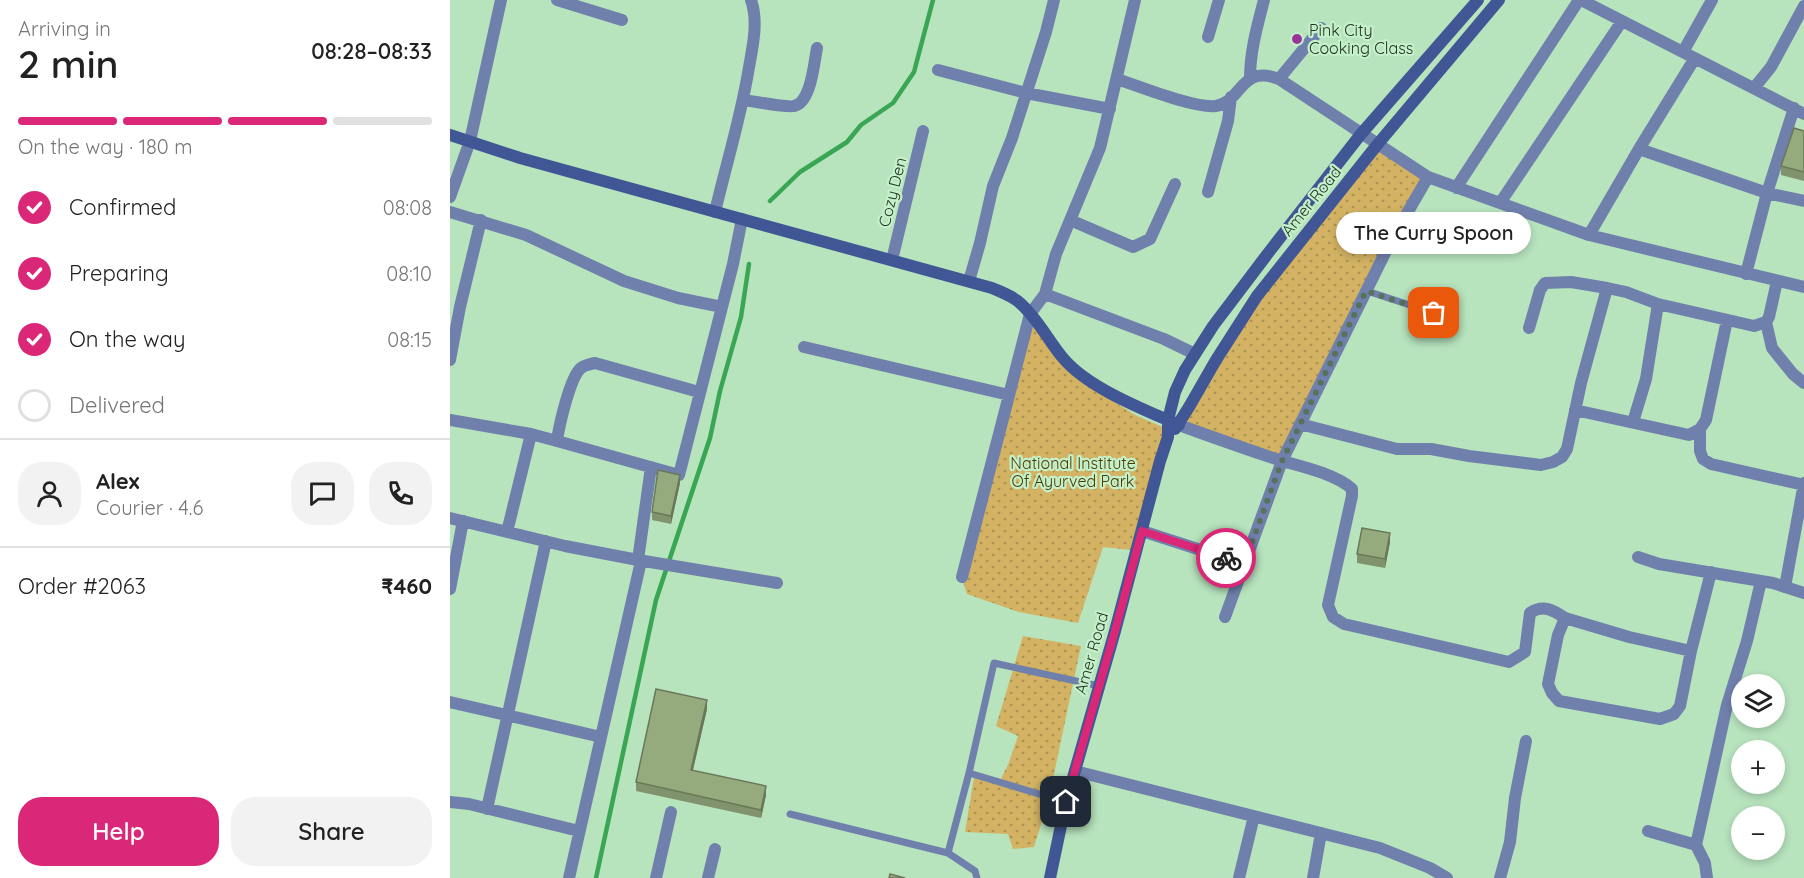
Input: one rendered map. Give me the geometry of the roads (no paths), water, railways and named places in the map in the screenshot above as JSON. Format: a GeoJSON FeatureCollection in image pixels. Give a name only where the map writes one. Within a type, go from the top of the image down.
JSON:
{"type":"FeatureCollection","features":[{"type":"Feature","properties":{"kind":"main road","name":"Amer Road"},"geometry":{"type":"LineString","coordinates":[[1051,872],[1066,802],[1173,422],[1175,392],[1185,370],[1213,326],[1361,134],[1478,0]]}},
{"type":"Feature","properties":{"kind":"main road","name":"Amer Road"},"geometry":{"type":"LineString","coordinates":[[1173,422],[1257,296],[1377,145],[1499,0]]}},
{"type":"Feature","properties":{"kind":"main road"},"geometry":{"type":"LineString","coordinates":[[450,135],[520,158],[992,288],[1019,301],[1043,328],[1063,358],[1086,379],[1139,408],[1173,422]]}},
{"type":"Feature","properties":{"kind":"main road"},"geometry":{"type":"LineString","coordinates":[[1043,878],[1051,872]]}},
{"type":"Feature","properties":{"kind":"street"},"geometry":{"type":"LineString","coordinates":[[450,197],[470,141],[501,0]]}},
{"type":"Feature","properties":{"kind":"street"},"geometry":{"type":"LineString","coordinates":[[557,0],[622,20]]}},
{"type":"Feature","properties":{"kind":"street"},"geometry":{"type":"LineString","coordinates":[[715,212],[743,100],[755,26],[751,0]]}},
{"type":"Feature","properties":{"kind":"street"},"geometry":{"type":"LineString","coordinates":[[962,577],[1030,314],[1045,294],[1056,254],[1100,148],[1135,0]]}},
{"type":"Feature","properties":{"kind":"street"},"geometry":{"type":"LineString","coordinates":[[1208,37],[1219,0]]}},
{"type":"Feature","properties":{"kind":"street"},"geometry":{"type":"LineString","coordinates":[[1250,79],[1253,41],[1264,0]]}},
{"type":"Feature","properties":{"kind":"street"},"geometry":{"type":"LineString","coordinates":[[1456,188],[1580,0],[1799,111],[1767,193],[1746,274]]}},
{"type":"Feature","properties":{"kind":"street"},"geometry":{"type":"LineString","coordinates":[[1683,52],[1712,0]]}},
{"type":"Feature","properties":{"kind":"street"},"geometry":{"type":"LineString","coordinates":[[969,281],[993,186],[1012,138],[1046,32],[1050,1]]}},
{"type":"Feature","properties":{"kind":"street"},"geometry":{"type":"LineString","coordinates":[[1754,88],[1771,67],[1804,6]]}},
{"type":"Feature","properties":{"kind":"street"},"geometry":{"type":"LineString","coordinates":[[1500,203],[1622,21]]}},
{"type":"Feature","properties":{"kind":"street"},"geometry":{"type":"LineString","coordinates":[[1279,79],[1321,28]]}},
{"type":"Feature","properties":{"kind":"street"},"geometry":{"type":"LineString","coordinates":[[743,100],[794,107],[801,103],[806,97],[811,80],[817,48]]}},
{"type":"Feature","properties":{"kind":"street"},"geometry":{"type":"LineString","coordinates":[[1589,235],[1695,58]]}},
{"type":"Feature","properties":{"kind":"street"},"geometry":{"type":"LineString","coordinates":[[938,70],[1026,93],[1110,109]]}},
{"type":"Feature","properties":{"kind":"street"},"geometry":{"type":"LineString","coordinates":[[1117,80],[1201,106],[1217,106],[1231,97],[1250,79],[1259,75],[1269,75],[1279,79],[1428,177],[1589,235],[1804,287]]}},
{"type":"Feature","properties":{"kind":"street"},"geometry":{"type":"LineString","coordinates":[[1208,192],[1228,121],[1231,97]]}},
{"type":"Feature","properties":{"kind":"street","name":"Cozy Den"},"geometry":{"type":"LineString","coordinates":[[892,260],[923,131]]}},
{"type":"Feature","properties":{"kind":"street"},"geometry":{"type":"LineString","coordinates":[[1639,149],[1767,193],[1804,201]]}},
{"type":"Feature","properties":{"kind":"street"},"geometry":{"type":"LineString","coordinates":[[1225,617],[1282,461],[1391,241],[1428,177]]}},
{"type":"Feature","properties":{"kind":"street"},"geometry":{"type":"LineString","coordinates":[[1070,220],[1133,247],[1150,239],[1175,184]]}},
{"type":"Feature","properties":{"kind":"street"},"geometry":{"type":"LineString","coordinates":[[450,212],[526,235],[624,281],[678,298],[722,307]]}},
{"type":"Feature","properties":{"kind":"street"},"geometry":{"type":"LineString","coordinates":[[450,360],[481,220]]}},
{"type":"Feature","properties":{"kind":"street"},"geometry":{"type":"LineString","coordinates":[[450,420],[531,434],[679,476],[699,392],[747,220]]}},
{"type":"Feature","properties":{"kind":"street"},"geometry":{"type":"LineString","coordinates":[[1529,328],[1540,290],[1545,283],[1571,282],[1607,288],[1626,292],[1658,304],[1754,326],[1766,322],[1769,317],[1777,281]]}},
{"type":"Feature","properties":{"kind":"street"},"geometry":{"type":"LineString","coordinates":[[1300,424],[1397,449],[1431,449],[1541,465],[1553,462],[1562,457],[1567,449],[1607,288]]}},
{"type":"Feature","properties":{"kind":"street"},"geometry":{"type":"LineString","coordinates":[[1045,294],[1164,339],[1195,354]]}},
{"type":"Feature","properties":{"kind":"street"},"geometry":{"type":"LineString","coordinates":[[1633,422],[1646,379],[1658,304]]}},
{"type":"Feature","properties":{"kind":"street"},"geometry":{"type":"LineString","coordinates":[[1575,410],[1689,435],[1700,429],[1706,420],[1727,320]]}},
{"type":"Feature","properties":{"kind":"street"},"geometry":{"type":"LineString","coordinates":[[1766,322],[1772,348],[1793,374],[1804,383]]}},
{"type":"Feature","properties":{"kind":"street"},"geometry":{"type":"LineString","coordinates":[[804,347],[1009,395]]}},
{"type":"Feature","properties":{"kind":"street"},"geometry":{"type":"LineString","coordinates":[[557,441],[576,374],[583,366],[595,363],[699,392]]}},
{"type":"Feature","properties":{"kind":"street"},"geometry":{"type":"LineString","coordinates":[[1173,422],[1282,461],[1304,466],[1346,483],[1352,489],[1328,605],[1333,617],[1344,624],[1509,662],[1525,652],[1530,614],[1537,608],[1545,608],[1565,618],[1629,637],[1691,651]]}},
{"type":"Feature","properties":{"kind":"street"},"geometry":{"type":"LineString","coordinates":[[1700,429],[1702,459],[1711,464],[1804,484],[1785,587]]}},
{"type":"Feature","properties":{"kind":"street"},"geometry":{"type":"LineString","coordinates":[[507,532],[531,434]]}},
{"type":"Feature","properties":{"kind":"street"},"geometry":{"type":"LineString","coordinates":[[568,878],[644,561],[651,467]]}},
{"type":"Feature","properties":{"kind":"street"},"geometry":{"type":"LineString","coordinates":[[450,518],[644,561],[777,583]]}},
{"type":"Feature","properties":{"kind":"street"},"geometry":{"type":"LineString","coordinates":[[450,589],[463,521]]}},
{"type":"Feature","properties":{"kind":"street"},"geometry":{"type":"LineString","coordinates":[[1142,531],[1244,564]]}},
{"type":"Feature","properties":{"kind":"street"},"geometry":{"type":"LineString","coordinates":[[487,809],[546,541]]}},
{"type":"Feature","properties":{"kind":"street"},"geometry":{"type":"LineString","coordinates":[[1638,557],[1659,564],[1761,581],[1804,593]]}},
{"type":"Feature","properties":{"kind":"street"},"geometry":{"type":"LineString","coordinates":[[1565,618],[1558,635],[1548,684],[1559,701],[1660,718],[1674,714],[1680,706],[1711,572]]}},
{"type":"Feature","properties":{"kind":"street"},"geometry":{"type":"LineString","coordinates":[[1707,878],[1705,863],[1696,845],[1727,705],[1747,641],[1761,581]]}},
{"type":"Feature","properties":{"kind":"street"},"geometry":{"type":"LineString","coordinates":[[450,702],[601,737]]}},
{"type":"Feature","properties":{"kind":"street"},"geometry":{"type":"LineString","coordinates":[[1500,878],[1510,842],[1515,798],[1526,741]]}},
{"type":"Feature","properties":{"kind":"street"},"geometry":{"type":"LineString","coordinates":[[1075,771],[1380,848],[1447,878]]}},
{"type":"Feature","properties":{"kind":"street"},"geometry":{"type":"LineString","coordinates":[[450,802],[579,831]]}},
{"type":"Feature","properties":{"kind":"street"},"geometry":{"type":"LineString","coordinates":[[656,878],[671,812]]}},
{"type":"Feature","properties":{"kind":"street"},"geometry":{"type":"LineString","coordinates":[[1239,878],[1254,816]]}},
{"type":"Feature","properties":{"kind":"street"},"geometry":{"type":"LineString","coordinates":[[1648,831],[1696,845]]}},
{"type":"Feature","properties":{"kind":"street"},"geometry":{"type":"LineString","coordinates":[[1313,878],[1321,833]]}},
{"type":"Feature","properties":{"kind":"street"},"geometry":{"type":"LineString","coordinates":[[708,878],[715,849]]}},
{"type":"Feature","properties":{"kind":"street"},"geometry":{"type":"LineString","coordinates":[[1418,878],[1420,864]]}},
{"type":"Feature","properties":{"kind":"lane"},"geometry":{"type":"LineString","coordinates":[[1366,291],[1434,313]]}},
{"type":"Feature","properties":{"kind":"lane"},"geometry":{"type":"LineString","coordinates":[[948,853],[994,663],[1099,686]]}},
{"type":"Feature","properties":{"kind":"lane"},"geometry":{"type":"LineString","coordinates":[[969,773],[1066,802]]}},
{"type":"Feature","properties":{"kind":"lane"},"geometry":{"type":"LineString","coordinates":[[790,814],[948,853],[975,870],[977,878]]}},
{"type":"Feature","properties":{"kind":"waterway"},"geometry":{"type":"LineString","coordinates":[[770,201],[800,172],[847,142],[861,125],[893,103],[914,72],[933,0]]}},
{"type":"Feature","properties":{"kind":"waterway"},"geometry":{"type":"LineString","coordinates":[[596,878],[656,600],[710,438],[720,391],[741,317],[749,264]]}},
{"type":"Feature","properties":{"kind":"place","name":"Pink City Cooking Class"},"geometry":{"type":"Point","coordinates":[1297,39]}},
{"type":"Feature","properties":{"kind":"place","name":"The Curry Spoon"},"geometry":{"type":"Point","coordinates":[1434,313]}},
{"type":"Feature","properties":{"kind":"park label","name":"National Institute Of Ayurved Park"},"geometry":{"type":"Point","coordinates":[1073,472]}}]}
